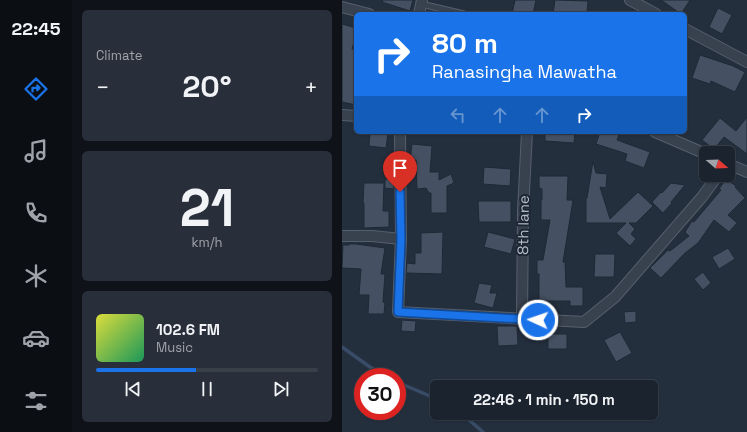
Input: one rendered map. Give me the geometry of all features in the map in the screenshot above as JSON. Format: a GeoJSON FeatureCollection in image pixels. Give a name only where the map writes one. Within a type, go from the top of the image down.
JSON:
{"type":"FeatureCollection","features":[{"type":"Feature","properties":{"kind":"street"},"geometry":{"type":"LineString","coordinates":[[630,0],[652,12]]}},
{"type":"Feature","properties":{"kind":"street"},"geometry":{"type":"LineString","coordinates":[[342,6],[362,12]]}},
{"type":"Feature","properties":{"kind":"street"},"geometry":{"type":"LineString","coordinates":[[687,30],[747,62]]}},
{"type":"Feature","properties":{"kind":"street"},"geometry":{"type":"LineString","coordinates":[[342,115],[354,116]]}},
{"type":"Feature","properties":{"kind":"street"},"geometry":{"type":"LineString","coordinates":[[400,134],[401,240],[398,312],[584,322],[615,297],[702,197],[713,182]]}},
{"type":"Feature","properties":{"kind":"street","name":"8th lane"},"geometry":{"type":"LineString","coordinates":[[522,319],[523,211],[527,134]]}},
{"type":"Feature","properties":{"kind":"street"},"geometry":{"type":"LineString","coordinates":[[660,134],[699,151]]}},
{"type":"Feature","properties":{"kind":"street"},"geometry":{"type":"LineString","coordinates":[[735,167],[747,172]]}},
{"type":"Feature","properties":{"kind":"street"},"geometry":{"type":"LineString","coordinates":[[342,236],[372,236],[401,240]]}},
{"type":"Feature","properties":{"kind":"lane"},"geometry":{"type":"LineString","coordinates":[[420,6],[453,12]]}},
{"type":"Feature","properties":{"kind":"building"},"geometry":{"type":"Polygon","coordinates":[[[383,0],[413,0],[410,11],[382,2],[383,0]]]}},
{"type":"Feature","properties":{"kind":"building"},"geometry":{"type":"Polygon","coordinates":[[[515,0],[536,0],[533,12],[512,12],[515,0]]]}},
{"type":"Feature","properties":{"kind":"building"},"geometry":{"type":"Polygon","coordinates":[[[555,0],[588,1],[587,12],[553,12],[555,0]]]}},
{"type":"Feature","properties":{"kind":"building"},"geometry":{"type":"Polygon","coordinates":[[[661,0],[690,0],[682,12],[678,12],[661,0]]]}},
{"type":"Feature","properties":{"kind":"building"},"geometry":{"type":"Polygon","coordinates":[[[718,8],[732,15],[722,34],[709,27],[718,8]]]}},
{"type":"Feature","properties":{"kind":"building"},"geometry":{"type":"Polygon","coordinates":[[[342,24],[354,27],[354,42],[352,49],[354,49],[354,105],[342,102],[342,24]]]}},
{"type":"Feature","properties":{"kind":"building"},"geometry":{"type":"Polygon","coordinates":[[[700,55],[731,65],[745,72],[735,92],[711,81],[710,84],[692,78],[700,55]]]}},
{"type":"Feature","properties":{"kind":"building"},"geometry":{"type":"Polygon","coordinates":[[[747,117],[747,154],[724,137],[716,146],[710,146],[702,140],[720,118],[736,131],[747,117]]]}},
{"type":"Feature","properties":{"kind":"building"},"geometry":{"type":"Polygon","coordinates":[[[370,134],[388,134],[386,148],[369,146],[370,134]]]}},
{"type":"Feature","properties":{"kind":"building"},"geometry":{"type":"Polygon","coordinates":[[[545,134],[575,134],[574,143],[545,141],[545,134]]]}},
{"type":"Feature","properties":{"kind":"building"},"geometry":{"type":"Polygon","coordinates":[[[599,134],[619,134],[617,140],[650,152],[644,168],[625,161],[627,154],[596,144],[599,134]]]}},
{"type":"Feature","properties":{"kind":"building"},"geometry":{"type":"Polygon","coordinates":[[[412,144],[432,146],[430,172],[439,172],[439,180],[451,174],[454,183],[447,186],[447,213],[431,213],[431,193],[429,193],[426,188],[417,189],[416,160],[410,160],[412,144]]]}},
{"type":"Feature","properties":{"kind":"building"},"geometry":{"type":"Polygon","coordinates":[[[593,161],[596,173],[607,174],[606,188],[600,187],[610,219],[638,192],[653,206],[636,223],[629,223],[635,229],[631,234],[636,239],[630,246],[616,233],[626,223],[586,223],[586,198],[593,161]]]}},
{"type":"Feature","properties":{"kind":"building"},"geometry":{"type":"Polygon","coordinates":[[[484,167],[511,169],[510,186],[483,184],[484,167]]]}},
{"type":"Feature","properties":{"kind":"building"},"geometry":{"type":"Polygon","coordinates":[[[539,176],[568,176],[567,200],[573,200],[563,262],[565,262],[566,287],[583,287],[583,306],[570,306],[570,301],[539,301],[539,274],[537,274],[537,260],[543,260],[550,220],[541,220],[542,189],[539,188],[539,176]]]}},
{"type":"Feature","properties":{"kind":"building"},"geometry":{"type":"Polygon","coordinates":[[[385,179],[394,179],[394,189],[385,188],[385,179]]]}},
{"type":"Feature","properties":{"kind":"building"},"geometry":{"type":"Polygon","coordinates":[[[724,182],[730,182],[736,186],[735,187],[745,198],[728,215],[737,223],[729,232],[714,220],[698,243],[685,253],[661,278],[650,268],[668,250],[670,251],[689,236],[685,232],[692,221],[694,222],[721,190],[719,189],[724,182]]]}},
{"type":"Feature","properties":{"kind":"building"},"geometry":{"type":"Polygon","coordinates":[[[364,183],[384,183],[383,211],[389,211],[389,227],[364,228],[364,183]]]}},
{"type":"Feature","properties":{"kind":"building"},"geometry":{"type":"Polygon","coordinates":[[[671,183],[685,185],[663,213],[652,202],[671,183]]]}},
{"type":"Feature","properties":{"kind":"building"},"geometry":{"type":"Polygon","coordinates":[[[478,201],[511,201],[511,222],[479,222],[478,201]]]}},
{"type":"Feature","properties":{"kind":"building"},"geometry":{"type":"Polygon","coordinates":[[[443,232],[442,274],[406,273],[407,263],[415,264],[415,253],[421,253],[421,233],[443,232]]]}},
{"type":"Feature","properties":{"kind":"building"},"geometry":{"type":"Polygon","coordinates":[[[488,232],[515,239],[511,254],[484,247],[488,232]]]}},
{"type":"Feature","properties":{"kind":"building"},"geometry":{"type":"Polygon","coordinates":[[[349,244],[385,248],[381,274],[385,274],[383,302],[385,303],[384,314],[368,314],[369,295],[359,295],[361,269],[342,268],[343,245],[349,244]]]}},
{"type":"Feature","properties":{"kind":"building"},"geometry":{"type":"Polygon","coordinates":[[[728,248],[735,259],[719,269],[712,257],[728,248]]]}},
{"type":"Feature","properties":{"kind":"building"},"geometry":{"type":"Polygon","coordinates":[[[595,254],[615,254],[614,277],[594,277],[595,254]]]}},
{"type":"Feature","properties":{"kind":"building"},"geometry":{"type":"Polygon","coordinates":[[[703,272],[711,283],[703,290],[694,279],[703,272]]]}},
{"type":"Feature","properties":{"kind":"building"},"geometry":{"type":"Polygon","coordinates":[[[479,283],[492,285],[490,293],[497,293],[493,308],[474,303],[479,283]]]}},
{"type":"Feature","properties":{"kind":"building"},"geometry":{"type":"Polygon","coordinates":[[[636,311],[636,322],[625,323],[624,312],[636,311]]]}},
{"type":"Feature","properties":{"kind":"building"},"geometry":{"type":"Polygon","coordinates":[[[402,320],[416,321],[415,332],[401,331],[402,320]]]}},
{"type":"Feature","properties":{"kind":"building"},"geometry":{"type":"Polygon","coordinates":[[[497,326],[517,326],[518,345],[498,346],[497,326]]]}},
{"type":"Feature","properties":{"kind":"building"},"geometry":{"type":"Polygon","coordinates":[[[620,332],[632,353],[616,362],[604,340],[620,332]]]}},
{"type":"Feature","properties":{"kind":"building"},"geometry":{"type":"Polygon","coordinates":[[[548,334],[567,334],[567,349],[548,349],[548,334]]]}},
{"type":"Feature","properties":{"kind":"waterway"},"geometry":{"type":"LineString","coordinates":[[342,347],[372,368]]}},
{"type":"Feature","properties":{"kind":"waterway"},"geometry":{"type":"LineString","coordinates":[[406,386],[430,396]]}},
{"type":"Feature","properties":{"kind":"waterway"},"geometry":{"type":"LineString","coordinates":[[469,420],[483,432]]}},
{"type":"Feature","properties":{"kind":"route"},"geometry":{"type":"LineString","coordinates":[[400,192],[401,240],[398,312],[538,320]]}}]}
